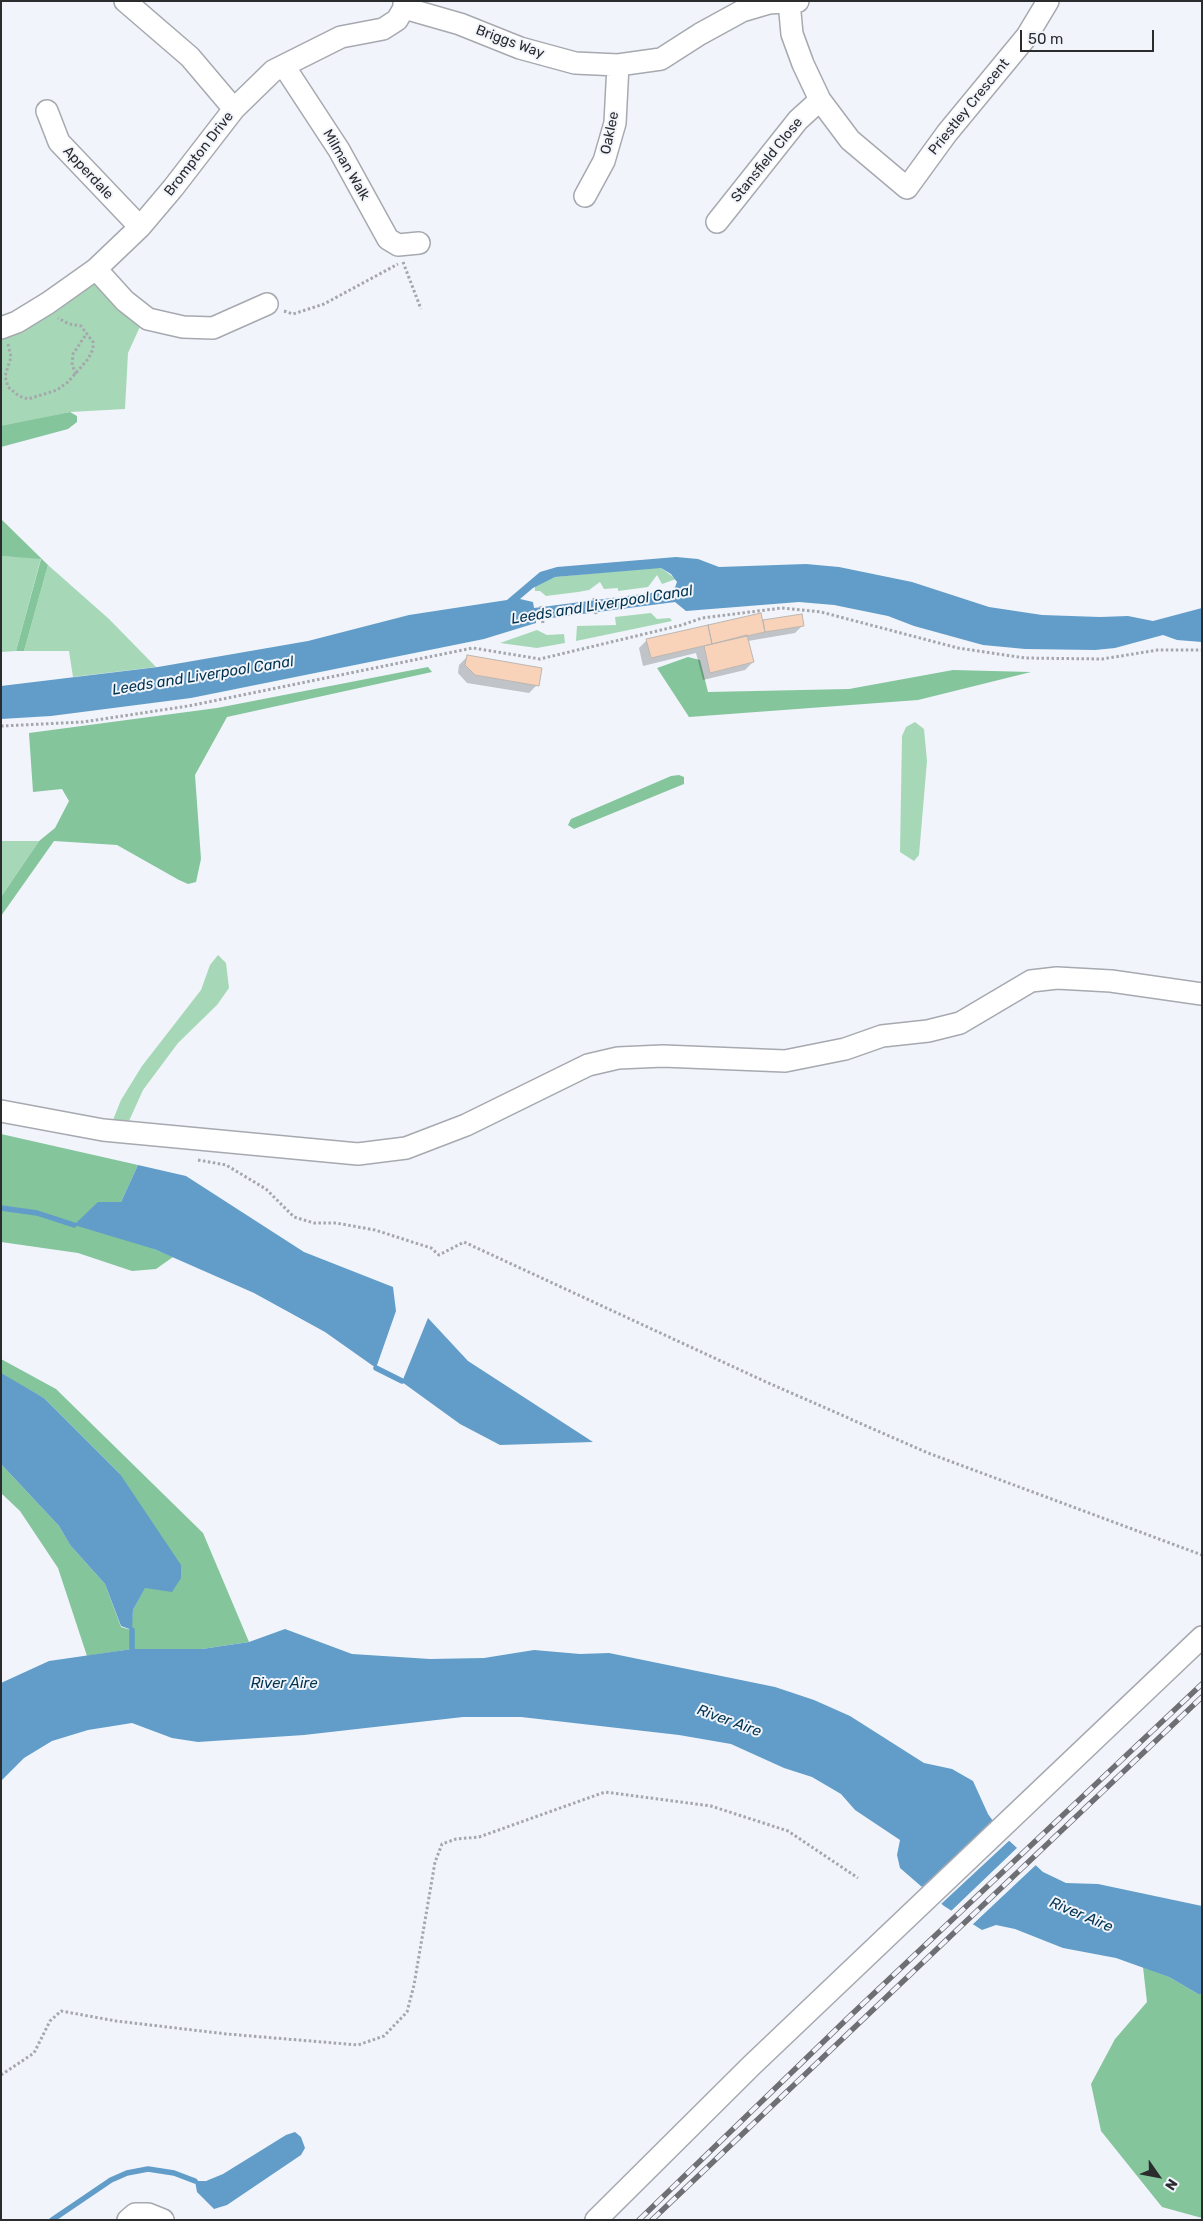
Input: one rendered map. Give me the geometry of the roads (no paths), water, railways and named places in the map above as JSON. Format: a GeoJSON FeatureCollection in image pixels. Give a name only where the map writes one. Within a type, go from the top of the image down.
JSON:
{"type":"FeatureCollection","features":[{"type":"Feature","properties":{"kind":"street"},"geometry":{"type":"LineString","coordinates":[[125,1],[155,25],[190,58],[234,109]]}},
{"type":"Feature","properties":{"kind":"street","name":"Priestley Crescent"},"geometry":{"type":"LineString","coordinates":[[820,100],[850,140],[907,188],[947,133],[1027,36],[1048,1]]}},
{"type":"Feature","properties":{"kind":"street"},"geometry":{"type":"LineString","coordinates":[[793,2],[792,34],[803,64],[820,100]]}},
{"type":"Feature","properties":{"kind":"street","name":"Briggs Way"},"geometry":{"type":"LineString","coordinates":[[404,5],[460,24],[520,48],[575,63],[618,65],[661,59],[739,6],[793,2]]}},
{"type":"Feature","properties":{"kind":"street","name":"Brompton Drive"},"geometry":{"type":"LineString","coordinates":[[3,333],[96,269],[140,227],[173,188],[234,109],[273,71],[341,37],[383,29],[397,20],[404,5]]}},
{"type":"Feature","properties":{"kind":"street","name":"Oaklee"},"geometry":{"type":"LineString","coordinates":[[585,196],[604,161],[615,123],[618,65]]}},
{"type":"Feature","properties":{"kind":"street","name":"Milman Walk"},"geometry":{"type":"LineString","coordinates":[[284,66],[339,150],[388,239],[407,249]]}},
{"type":"Feature","properties":{"kind":"street","name":"Stansfield Close"},"geometry":{"type":"LineString","coordinates":[[717,222],[798,120],[820,100]]}},
{"type":"Feature","properties":{"kind":"street","name":"Apperdale"},"geometry":{"type":"LineString","coordinates":[[47,111],[59,142],[140,227]]}},
{"type":"Feature","properties":{"kind":"street"},"geometry":{"type":"LineString","coordinates":[[96,269],[125,301],[148,319],[184,327],[213,328],[267,304]]}},
{"type":"Feature","properties":{"kind":"street"},"geometry":{"type":"LineString","coordinates":[[1,1111],[103,1130],[358,1154],[406,1148],[466,1125],[588,1065],[618,1058],[663,1056],[786,1061],[845,1049],[882,1036],[928,1031],[960,1023],[1031,981],[1057,978],[1111,981],[1202,994]]}},
{"type":"Feature","properties":{"kind":"street"},"geometry":{"type":"LineString","coordinates":[[596,2220],[752,2064],[1202,1637]]}},
{"type":"Feature","properties":{"kind":"street"},"geometry":{"type":"LineString","coordinates":[[128,2220],[135,2214],[148,2214],[163,2220]]}},
{"type":"Feature","properties":{"kind":"water","name":"Leeds and Liverpool Canal"},"geometry":{"type":"Polygon","coordinates":[[[676,557],[698,559],[719,567],[806,564],[839,567],[912,582],[989,607],[1042,615],[1128,616],[1153,621],[1202,608],[1202,642],[1177,640],[1163,635],[1115,648],[1095,650],[1025,649],[983,645],[914,626],[888,616],[834,605],[799,602],[686,611],[675,602],[536,620],[536,623],[484,639],[191,698],[51,716],[1,719],[1,686],[158,667],[308,641],[409,615],[507,600],[540,572],[557,567],[676,557]],[[661,568],[555,577],[533,588],[520,599],[533,602],[534,608],[674,590],[677,582],[671,574],[661,568]]]}},
{"type":"Feature","properties":{"kind":"water"},"geometry":{"type":"Polygon","coordinates":[[[138,1165],[186,1176],[304,1252],[393,1287],[396,1311],[376,1368],[325,1332],[254,1293],[154,1249],[74,1225],[98,1202],[121,1202],[138,1165]]]}},
{"type":"Feature","properties":{"kind":"water"},"geometry":{"type":"Polygon","coordinates":[[[428,1318],[468,1361],[593,1442],[500,1445],[460,1424],[402,1382],[428,1318]]]}},
{"type":"Feature","properties":{"kind":"water"},"geometry":{"type":"Polygon","coordinates":[[[1,1373],[44,1398],[120,1474],[181,1565],[181,1578],[172,1592],[145,1588],[133,1610],[132,1630],[121,1626],[105,1584],[70,1545],[59,1526],[1,1464],[1,1373]]]}},
{"type":"Feature","properties":{"kind":"water","name":"River Aire"},"geometry":{"type":"Polygon","coordinates":[[[285,1629],[352,1654],[430,1659],[484,1658],[534,1650],[580,1654],[609,1653],[775,1687],[814,1700],[850,1716],[924,1763],[952,1769],[973,1781],[988,1814],[1003,1835],[1043,1872],[1066,1883],[1098,1884],[1202,1906],[1202,1994],[1198,1994],[1169,1977],[1116,1958],[1063,1948],[1015,1929],[996,1925],[982,1930],[944,1906],[900,1868],[897,1855],[900,1840],[855,1810],[841,1794],[812,1777],[784,1768],[731,1744],[679,1735],[521,1717],[463,1717],[304,1735],[198,1742],[172,1738],[132,1723],[88,1730],[52,1741],[24,1758],[1,1781],[1,1683],[49,1661],[132,1649],[202,1649],[249,1642],[285,1629]]]}},
{"type":"Feature","properties":{"kind":"water"},"geometry":{"type":"Polygon","coordinates":[[[295,2132],[301,2137],[305,2148],[301,2155],[227,2205],[214,2209],[197,2192],[195,2181],[206,2181],[223,2174],[286,2135],[295,2132]]]}},
{"type":"Feature","properties":{"kind":"waterway"},"geometry":{"type":"LineString","coordinates":[[1,1208],[37,1213],[74,1225]]}},
{"type":"Feature","properties":{"kind":"waterway"},"geometry":{"type":"LineString","coordinates":[[376,1368],[402,1381]]}},
{"type":"Feature","properties":{"kind":"waterway"},"geometry":{"type":"LineString","coordinates":[[132,1630],[132,1649]]}},
{"type":"Feature","properties":{"kind":"waterway"},"geometry":{"type":"LineString","coordinates":[[52,2220],[111,2180],[127,2173],[148,2169],[174,2173],[195,2181]]}},
{"type":"Feature","properties":{"kind":"railway"},"geometry":{"type":"LineString","coordinates":[[639,2220],[850,2016],[1202,1684]]}},
{"type":"Feature","properties":{"kind":"railway"},"geometry":{"type":"LineString","coordinates":[[652,2220],[1202,1697]]}}]}
